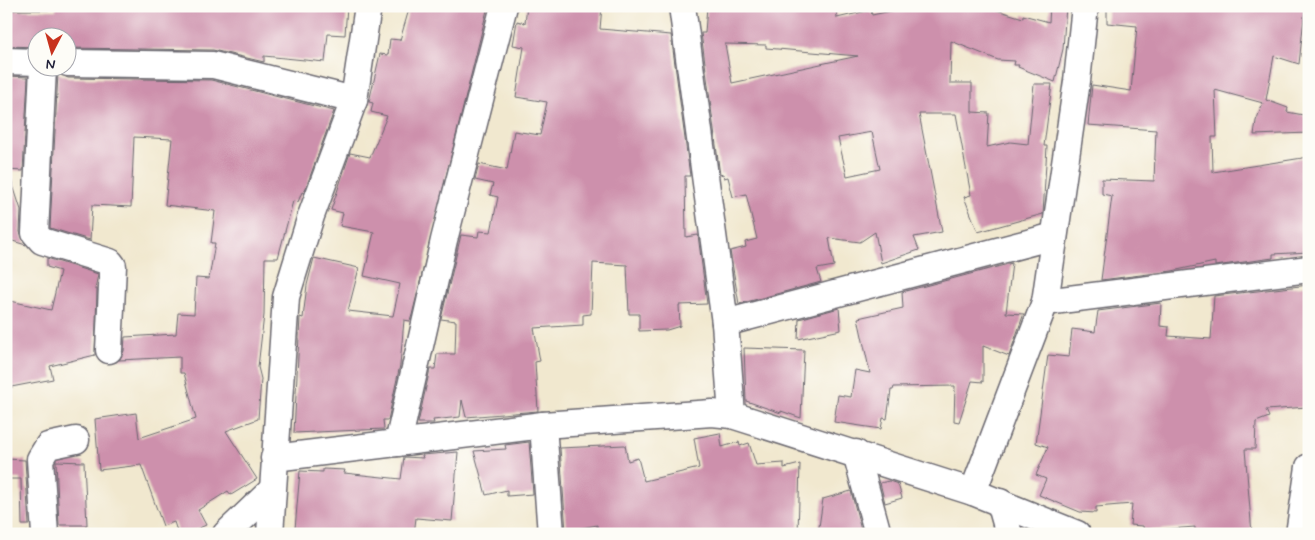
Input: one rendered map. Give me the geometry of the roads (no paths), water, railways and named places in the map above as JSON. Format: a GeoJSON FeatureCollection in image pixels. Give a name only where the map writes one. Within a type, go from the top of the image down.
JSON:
{"type":"FeatureCollection","features":[{"type":"Feature","properties":{"kind":"street"},"geometry":{"type":"LineString","coordinates":[[270,534],[286,297],[311,216],[354,100],[368,6]]}},
{"type":"Feature","properties":{"kind":"street"},"geometry":{"type":"LineString","coordinates":[[398,443],[444,240],[504,6]]}},
{"type":"Feature","properties":{"kind":"street"},"geometry":{"type":"LineString","coordinates":[[682,6],[725,323],[732,415]]}},
{"type":"Feature","properties":{"kind":"street"},"geometry":{"type":"LineString","coordinates":[[973,492],[1045,302],[1077,81],[1085,6]]}},
{"type":"Feature","properties":{"kind":"street"},"geometry":{"type":"LineString","coordinates":[[6,61],[28,62]]}},
{"type":"Feature","properties":{"kind":"street"},"geometry":{"type":"LineString","coordinates":[[78,63],[213,65],[354,100]]}},
{"type":"Feature","properties":{"kind":"street"},"geometry":{"type":"LineString","coordinates":[[43,78],[35,233],[42,241],[110,262],[113,266],[109,350]]}},
{"type":"Feature","properties":{"kind":"street"},"geometry":{"type":"LineString","coordinates":[[725,323],[1054,236]]}},
{"type":"Feature","properties":{"kind":"street"},"geometry":{"type":"LineString","coordinates":[[1045,302],[1309,269]]}},
{"type":"Feature","properties":{"kind":"street"},"geometry":{"type":"LineString","coordinates":[[274,458],[542,425],[712,413],[732,415],[973,492],[1077,534]]}},
{"type":"Feature","properties":{"kind":"street"},"geometry":{"type":"LineString","coordinates":[[542,425],[551,534]]}},
{"type":"Feature","properties":{"kind":"street"},"geometry":{"type":"LineString","coordinates":[[45,534],[40,459],[48,446],[76,440]]}},
{"type":"Feature","properties":{"kind":"street"},"geometry":{"type":"LineString","coordinates":[[856,454],[878,534]]}},
{"type":"Feature","properties":{"kind":"street"},"geometry":{"type":"LineString","coordinates":[[1299,534],[1309,467]]}},
{"type":"Feature","properties":{"kind":"street"},"geometry":{"type":"LineString","coordinates":[[226,534],[272,490]]}},
{"type":"Feature","properties":{"kind":"street"},"geometry":{"type":"LineString","coordinates":[[1000,502],[1009,534]]}}]}
